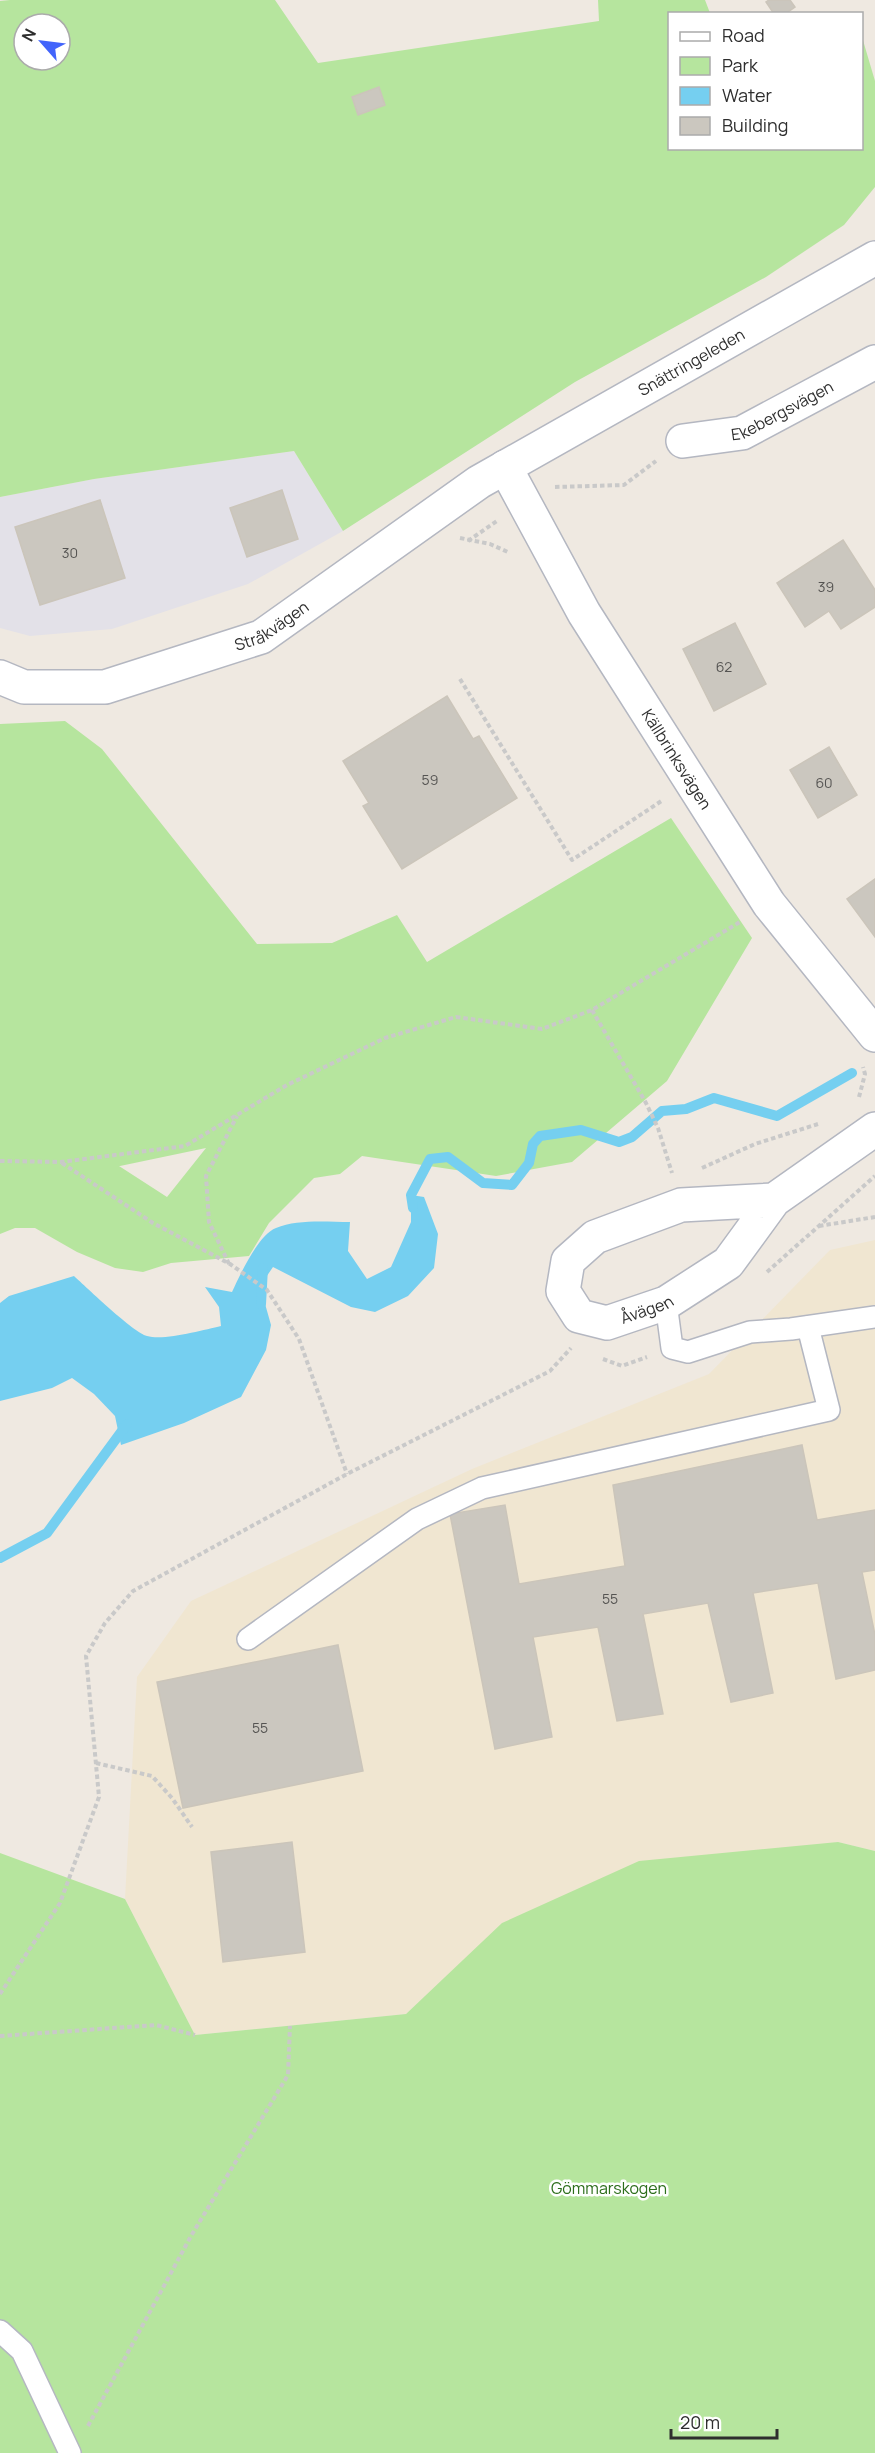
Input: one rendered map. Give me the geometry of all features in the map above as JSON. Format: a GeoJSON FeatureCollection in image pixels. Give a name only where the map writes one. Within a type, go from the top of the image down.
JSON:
{"type":"FeatureCollection","features":[{"type":"Feature","properties":{"kind":"street","name":"Snättringeleden"},"geometry":{"type":"LineString","coordinates":[[505,467],[875,258]]}},
{"type":"Feature","properties":{"kind":"street","name":"Ekebergsvägen"},"geometry":{"type":"LineString","coordinates":[[683,441],[742,433],[875,362]]}},
{"type":"Feature","properties":{"kind":"street","name":"Stråkvägen"},"geometry":{"type":"LineString","coordinates":[[0,677],[24,687],[105,687],[261,637],[479,482],[505,467]]}},
{"type":"Feature","properties":{"kind":"street","name":"Källbrinksvägen"},"geometry":{"type":"LineString","coordinates":[[505,467],[584,613],[769,904],[875,1035]]}},
{"type":"Feature","properties":{"kind":"street","name":"Åvägen"},"geometry":{"type":"LineString","coordinates":[[774,1200],[677,1193],[595,1237],[568,1261],[564,1291],[579,1316],[607,1323],[666,1304],[728,1263],[774,1200],[875,1129]]}},
{"type":"Feature","properties":{"kind":"lane"},"geometry":{"type":"LineString","coordinates":[[666,1304],[672,1348],[688,1352],[750,1332],[808,1327],[875,1317]]}},
{"type":"Feature","properties":{"kind":"lane"},"geometry":{"type":"LineString","coordinates":[[248,1639],[417,1519],[482,1488],[829,1410],[808,1327]]}},
{"type":"Feature","properties":{"kind":"lane"},"geometry":{"type":"LineString","coordinates":[[0,2331],[22,2351],[70,2453]]}},
{"type":"Feature","properties":{"kind":"path"},"geometry":{"type":"LineString","coordinates":[[557,486],[624,485],[683,441]]}},
{"type":"Feature","properties":{"kind":"path"},"geometry":{"type":"LineString","coordinates":[[451,534],[468,541],[490,544],[511,553],[518,561]]}},
{"type":"Feature","properties":{"kind":"path"},"geometry":{"type":"LineString","coordinates":[[460,679],[572,860],[692,782]]}},
{"type":"Feature","properties":{"kind":"path"},"geometry":{"type":"LineString","coordinates":[[0,1161],[61,1162],[185,1146],[287,1085],[385,1038],[456,1017],[542,1029],[592,1010],[769,904]]}},
{"type":"Feature","properties":{"kind":"path"},"geometry":{"type":"LineString","coordinates":[[592,1010],[658,1128],[677,1193],[754,1144],[829,1121]]}},
{"type":"Feature","properties":{"kind":"path"},"geometry":{"type":"LineString","coordinates":[[853,1102],[860,1095],[865,1074],[862,1064]]}},
{"type":"Feature","properties":{"kind":"path"},"geometry":{"type":"LineString","coordinates":[[230,1264],[209,1222],[206,1176],[237,1116]]}},
{"type":"Feature","properties":{"kind":"path"},"geometry":{"type":"LineString","coordinates":[[61,1162],[153,1223],[230,1264],[267,1290],[299,1340],[347,1473]]}},
{"type":"Feature","properties":{"kind":"path"},"geometry":{"type":"LineString","coordinates":[[818,1226],[875,1217]]}},
{"type":"Feature","properties":{"kind":"path"},"geometry":{"type":"LineString","coordinates":[[96,1762],[152,1776],[172,1798],[192,1827]]}},
{"type":"Feature","properties":{"kind":"path"},"geometry":{"type":"LineString","coordinates":[[0,2036],[156,2025],[195,2035]]}},
{"type":"Feature","properties":{"kind":"path"},"geometry":{"type":"LineString","coordinates":[[85,2432],[191,2236],[288,2075],[291,2025]]}},
{"type":"Feature","properties":{"kind":"shaded area"},"geometry":{"type":"Polygon","coordinates":[[[294,451],[343,531],[248,584],[112,629],[30,636],[0,628],[0,497],[94,479],[294,451]]]}},
{"type":"Feature","properties":{"kind":"shaded area"},"geometry":{"type":"Polygon","coordinates":[[[875,1240],[875,1851],[838,1842],[503,1923],[406,2014],[195,2035],[125,1899],[137,1677],[191,1601],[472,1469],[709,1374],[830,1250],[875,1240]]]}},
{"type":"Feature","properties":{"kind":"green space"},"geometry":{"type":"Polygon","coordinates":[[[275,0],[318,63],[599,21],[598,0],[705,0],[710,12],[668,12],[668,150],[863,150],[863,40],[875,81],[875,187],[844,225],[766,277],[575,382],[343,531],[294,451],[94,479],[0,497],[0,1],[275,0]]]}},
{"type":"Feature","properties":{"kind":"green space"},"geometry":{"type":"Polygon","coordinates":[[[65,721],[102,749],[257,944],[332,943],[397,915],[427,962],[671,818],[752,938],[667,1081],[572,1162],[496,1176],[362,1156],[340,1174],[314,1178],[269,1223],[249,1256],[171,1263],[143,1272],[115,1268],[77,1252],[35,1228],[15,1228],[0,1234],[0,724],[65,721]],[[206,1148],[119,1166],[167,1197],[206,1148]]]}},
{"type":"Feature","properties":{"kind":"green space","name":"Gömmarskogen"},"geometry":{"type":"Polygon","coordinates":[[[838,1842],[875,1851],[875,2453],[0,2453],[0,1853],[125,1899],[195,2035],[406,2014],[502,1923],[639,1861],[838,1842]]]}},
{"type":"Feature","properties":{"kind":"water"},"geometry":{"type":"Polygon","coordinates":[[[411,1195],[424,1197],[438,1234],[434,1268],[408,1296],[375,1312],[351,1307],[273,1267],[260,1286],[271,1325],[266,1350],[241,1397],[184,1423],[121,1445],[115,1416],[94,1394],[72,1378],[52,1388],[0,1401],[0,1303],[9,1296],[74,1276],[121,1319],[147,1336],[173,1336],[221,1326],[219,1307],[205,1287],[232,1292],[250,1256],[269,1232],[293,1223],[350,1222],[348,1251],[367,1279],[391,1267],[411,1222],[411,1195]]]}},
{"type":"Feature","properties":{"kind":"building"},"geometry":{"type":"Polygon","coordinates":[[[790,0],[795,7],[788,12],[773,12],[766,2],[790,0]]]}},
{"type":"Feature","properties":{"kind":"building"},"geometry":{"type":"Polygon","coordinates":[[[379,87],[385,105],[358,115],[352,97],[379,87]]]}},
{"type":"Feature","properties":{"kind":"building"},"geometry":{"type":"Polygon","coordinates":[[[282,490],[298,539],[247,557],[230,508],[282,490]]]}},
{"type":"Feature","properties":{"kind":"building"},"geometry":{"type":"Polygon","coordinates":[[[100,500],[125,578],[40,605],[15,527],[100,500]]]}},
{"type":"Feature","properties":{"kind":"building"},"geometry":{"type":"Polygon","coordinates":[[[843,540],[875,590],[875,607],[841,629],[829,611],[805,627],[777,583],[843,540]]]}},
{"type":"Feature","properties":{"kind":"building"},"geometry":{"type":"Polygon","coordinates":[[[735,623],[766,684],[714,711],[683,649],[735,623]]]}},
{"type":"Feature","properties":{"kind":"building"},"geometry":{"type":"Polygon","coordinates":[[[447,696],[473,739],[479,736],[517,798],[402,869],[363,806],[369,803],[343,761],[447,696]]]}},
{"type":"Feature","properties":{"kind":"building"},"geometry":{"type":"Polygon","coordinates":[[[829,747],[857,795],[818,818],[790,770],[829,747]]]}},
{"type":"Feature","properties":{"kind":"building"},"geometry":{"type":"Polygon","coordinates":[[[875,879],[875,937],[847,899],[875,879]]]}},
{"type":"Feature","properties":{"kind":"building"},"geometry":{"type":"Polygon","coordinates":[[[802,1445],[817,1520],[875,1510],[875,1570],[862,1572],[875,1635],[875,1670],[836,1679],[818,1583],[753,1593],[773,1693],[731,1702],[708,1603],[643,1614],[663,1714],[617,1721],[598,1627],[533,1637],[552,1737],[495,1749],[450,1514],[505,1505],[519,1584],[625,1566],[613,1485],[802,1445]]]}},
{"type":"Feature","properties":{"kind":"building"},"geometry":{"type":"Polygon","coordinates":[[[338,1645],[363,1771],[183,1808],[157,1682],[338,1645]]]}},
{"type":"Feature","properties":{"kind":"building"},"geometry":{"type":"Polygon","coordinates":[[[292,1842],[305,1952],[223,1962],[211,1852],[292,1842]]]}},
{"type":"Feature","properties":{"kind":"waterway"},"geometry":{"type":"LineString","coordinates":[[413,1208],[411,1195],[430,1159],[448,1157],[483,1183],[512,1185],[529,1163],[533,1144],[540,1136],[581,1130],[619,1142],[632,1137],[662,1111],[686,1109],[714,1098],[777,1116],[852,1073]]}},
{"type":"Feature","properties":{"kind":"waterway"},"geometry":{"type":"LineString","coordinates":[[261,1304],[263,1268]]}},
{"type":"Feature","properties":{"kind":"waterway"},"geometry":{"type":"LineString","coordinates":[[0,1558],[47,1533],[127,1424]]}}]}
